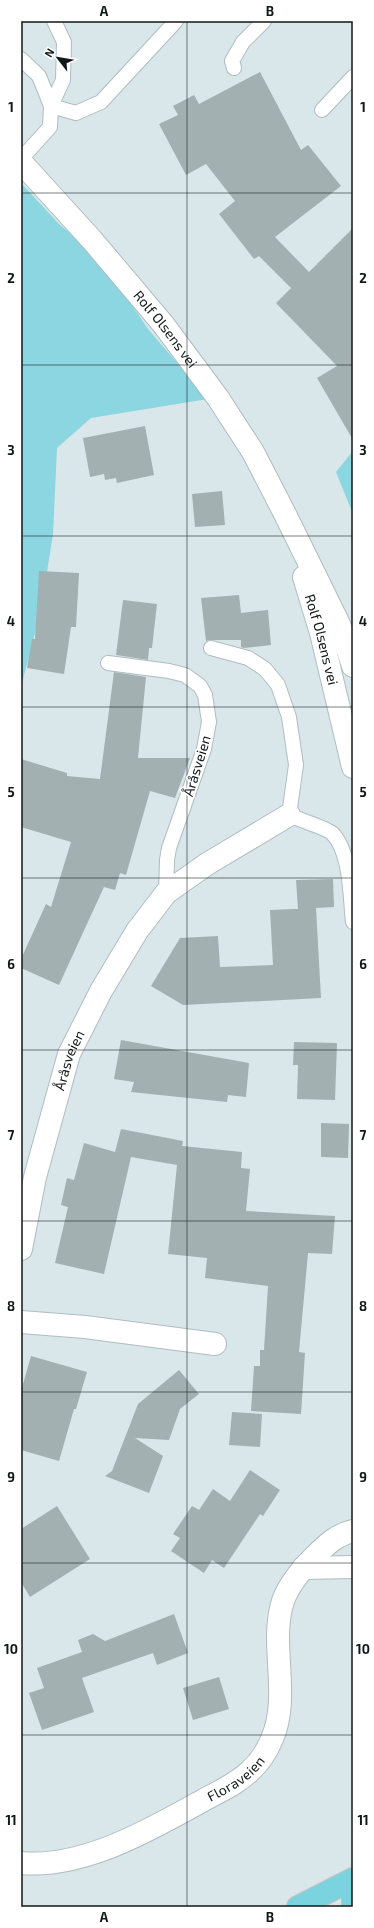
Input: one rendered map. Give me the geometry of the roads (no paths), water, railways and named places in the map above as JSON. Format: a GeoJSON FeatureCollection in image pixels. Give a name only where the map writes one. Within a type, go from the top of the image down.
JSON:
{"type":"FeatureCollection","features":[{"type":"Feature","properties":{"kind":"highway"},"geometry":{"type":"LineString","coordinates":[[298,1907],[353,1879]]}},
{"type":"Feature","properties":{"kind":"highway"},"geometry":{"type":"LineString","coordinates":[[353,1891],[353,1907]]}},
{"type":"Feature","properties":{"kind":"street","name":"Rolf Olsens vei"},"geometry":{"type":"LineString","coordinates":[[21,162],[102,252],[163,324],[218,398],[253,452],[339,624],[353,666]]}},
{"type":"Feature","properties":{"kind":"street","name":"Rolf Olsens vei"},"geometry":{"type":"LineString","coordinates":[[284,514],[321,633],[353,767]]}},
{"type":"Feature","properties":{"kind":"street","name":"Åråsveien"},"geometry":{"type":"LineString","coordinates":[[21,1249],[35,1177],[70,1054],[101,991],[137,931],[166,893],[207,864],[289,815]]}},
{"type":"Feature","properties":{"kind":"street"},"geometry":{"type":"LineString","coordinates":[[21,1322],[85,1327],[214,1344]]}},
{"type":"Feature","properties":{"kind":"street","name":"Floraveien"},"geometry":{"type":"LineString","coordinates":[[21,1863],[30,1864],[71,1859],[119,1843],[177,1815],[234,1783],[250,1772],[268,1749],[278,1723],[280,1690],[280,1612],[289,1588],[303,1568],[331,1540],[353,1531]]}},
{"type":"Feature","properties":{"kind":"street"},"geometry":{"type":"LineString","coordinates":[[303,1568],[353,1568]]}},
{"type":"Feature","properties":{"kind":"lane"},"geometry":{"type":"LineString","coordinates":[[21,159],[50,126],[51,106],[63,80],[64,42],[54,21]]}},
{"type":"Feature","properties":{"kind":"lane"},"geometry":{"type":"LineString","coordinates":[[51,106],[76,113],[102,102],[176,21]]}},
{"type":"Feature","properties":{"kind":"lane"},"geometry":{"type":"LineString","coordinates":[[234,68],[232,61],[243,42],[264,21]]}},
{"type":"Feature","properties":{"kind":"lane"},"geometry":{"type":"LineString","coordinates":[[21,59],[39,76],[51,106]]}},
{"type":"Feature","properties":{"kind":"lane"},"geometry":{"type":"LineString","coordinates":[[322,110],[353,77]]}},
{"type":"Feature","properties":{"kind":"lane"},"geometry":{"type":"LineString","coordinates":[[211,648],[248,658],[265,669],[278,685],[289,717],[296,765],[289,815],[331,832],[342,849],[348,870],[353,922]]}},
{"type":"Feature","properties":{"kind":"lane","name":"Åråsveien"},"geometry":{"type":"LineString","coordinates":[[108,663],[185,674],[200,686],[205,695],[209,722],[204,749],[170,848],[167,860],[166,893]]}}]}
